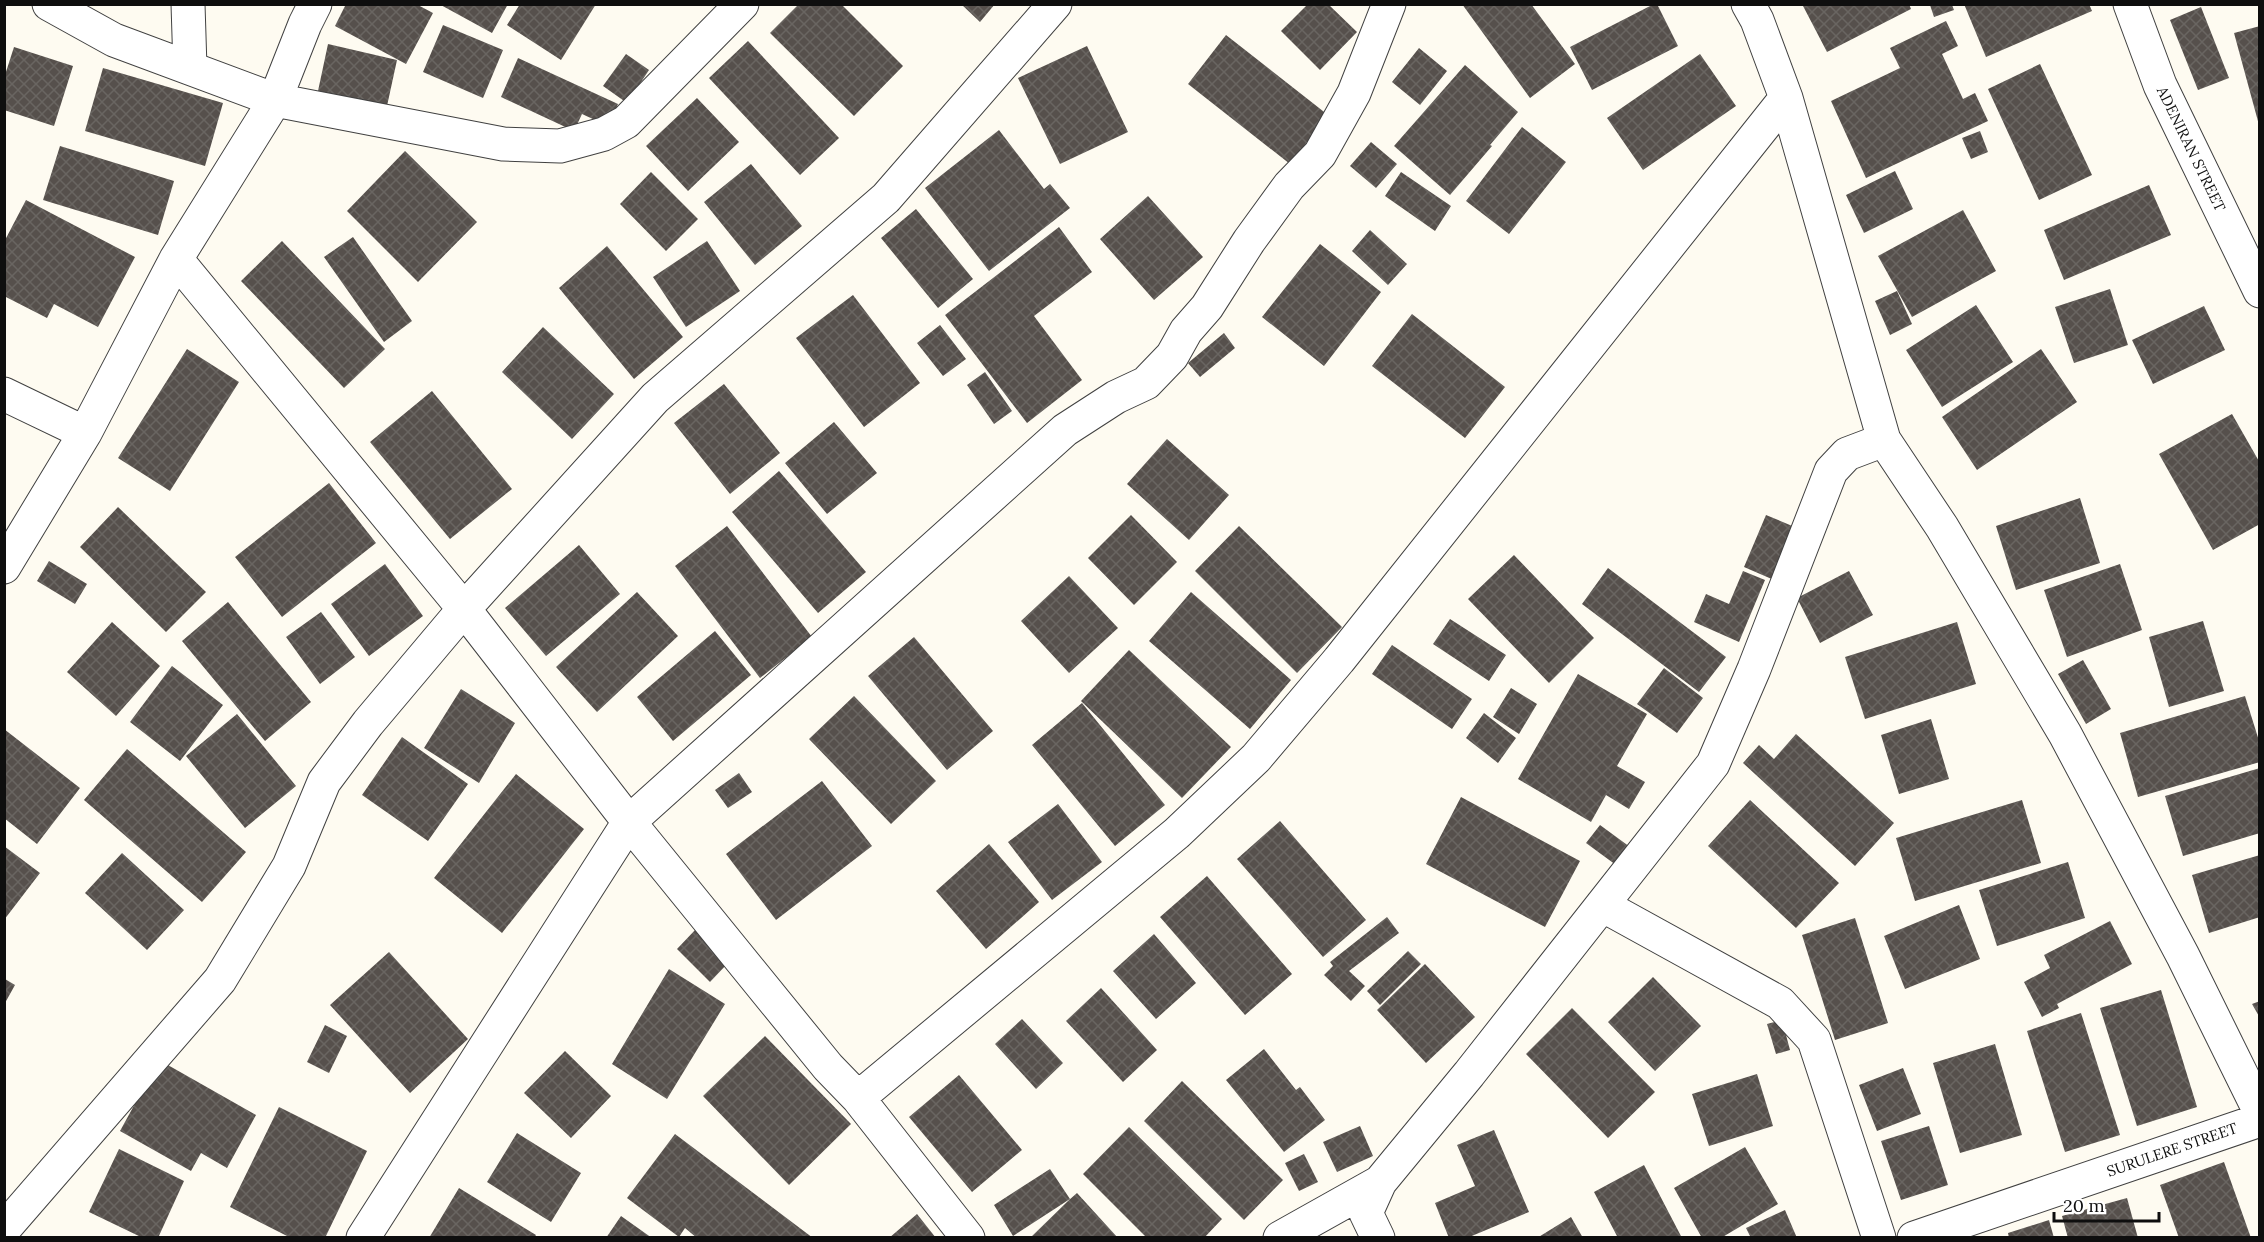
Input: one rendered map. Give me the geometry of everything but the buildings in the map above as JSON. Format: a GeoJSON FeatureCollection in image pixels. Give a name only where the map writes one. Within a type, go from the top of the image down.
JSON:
{"type":"FeatureCollection","features":[{"type":"Feature","properties":{"kind":"street"},"geometry":{"type":"LineString","coordinates":[[49,4],[114,40],[275,100],[503,144],[560,146],[604,134],[626,122],[742,4]]}},
{"type":"Feature","properties":{"kind":"street"},"geometry":{"type":"LineString","coordinates":[[188,4],[190,69]]}},
{"type":"Feature","properties":{"kind":"street"},"geometry":{"type":"LineString","coordinates":[[4,567],[85,433],[176,259],[275,100],[315,4]]}},
{"type":"Feature","properties":{"kind":"street"},"geometry":{"type":"LineString","coordinates":[[4,1229],[220,980],[290,866],[324,782],[368,723],[464,609],[655,398],[886,198],[1055,4]]}},
{"type":"Feature","properties":{"kind":"street"},"geometry":{"type":"LineString","coordinates":[[363,1238],[629,822],[1065,430],[1116,397],[1146,384],[1172,356],[1186,331],[1207,307],[1248,241],[1289,186],[1320,154],[1354,93],[1389,4]]}},
{"type":"Feature","properties":{"kind":"street"},"geometry":{"type":"LineString","coordinates":[[1748,4],[1757,20],[1786,98],[1884,440],[1942,526],[2065,734],[2183,956],[2259,1112]]}},
{"type":"Feature","properties":{"kind":"street","name":"ADENIRAN STREET"},"geometry":{"type":"LineString","coordinates":[[2130,4],[2160,85],[2259,291]]}},
{"type":"Feature","properties":{"kind":"street"},"geometry":{"type":"LineString","coordinates":[[858,1098],[1177,833],[1256,758],[1339,660],[1786,98]]}},
{"type":"Feature","properties":{"kind":"street"},"geometry":{"type":"LineString","coordinates":[[176,259],[464,609],[629,822],[828,1067],[858,1098],[968,1238]]}},
{"type":"Feature","properties":{"kind":"street"},"geometry":{"type":"LineString","coordinates":[[4,394],[85,433]]}},
{"type":"Feature","properties":{"kind":"street"},"geometry":{"type":"LineString","coordinates":[[1378,1238],[1366,1213],[1380,1182],[1469,1074],[1713,764],[1754,669],[1831,471],[1847,454],[1884,440]]}},
{"type":"Feature","properties":{"kind":"street"},"geometry":{"type":"LineString","coordinates":[[1602,905],[1780,1003],[1814,1040],[1879,1238]]}},
{"type":"Feature","properties":{"kind":"street","name":"SURULERE STREET"},"geometry":{"type":"LineString","coordinates":[[1914,1238],[2259,1120]]}},
{"type":"Feature","properties":{"kind":"street"},"geometry":{"type":"LineString","coordinates":[[1280,1238],[1380,1182]]}}]}
